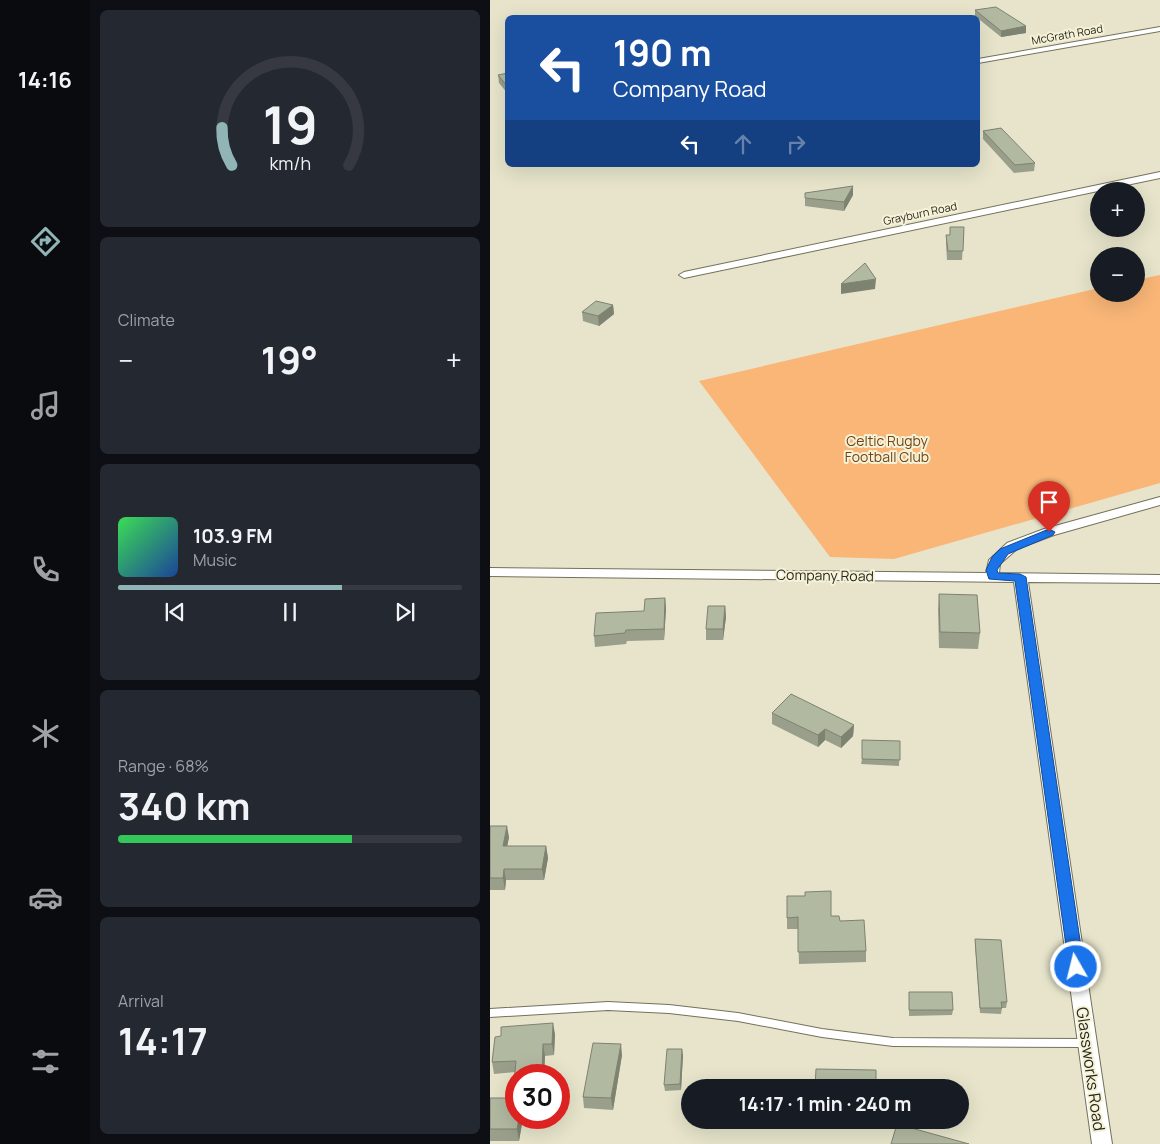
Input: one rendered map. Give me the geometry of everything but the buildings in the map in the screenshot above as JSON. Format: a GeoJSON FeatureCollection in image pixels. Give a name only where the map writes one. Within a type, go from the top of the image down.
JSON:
{"type":"FeatureCollection","features":[{"type":"Feature","properties":{"kind":"street","name":"McGrath Road"},"geometry":{"type":"LineString","coordinates":[[980,61],[1160,29]]}},
{"type":"Feature","properties":{"kind":"street","name":"Grayburn Road"},"geometry":{"type":"LineString","coordinates":[[684,275],[1160,176]]}},
{"type":"Feature","properties":{"kind":"street"},"geometry":{"type":"LineString","coordinates":[[993,576],[994,563],[998,557],[1012,546],[1049,532],[1160,501]]}},
{"type":"Feature","properties":{"kind":"street","name":"Company Road"},"geometry":{"type":"LineString","coordinates":[[490,572],[1160,579]]}},
{"type":"Feature","properties":{"kind":"street","name":"Glassworks Road"},"geometry":{"type":"LineString","coordinates":[[1020,577],[1102,1144]]}},
{"type":"Feature","properties":{"kind":"lane"},"geometry":{"type":"LineString","coordinates":[[490,1013],[608,1006],[669,1009],[738,1017],[822,1033],[893,1042],[1087,1043]]}},
{"type":"Feature","properties":{"kind":"green space","name":"Celtic Rugby Football Club"},"geometry":{"type":"Polygon","coordinates":[[[1160,275],[1160,483],[894,559],[830,557],[699,381],[1090,290],[1090,302],[1145,302],[1145,278],[1160,275]]]}},
{"type":"Feature","properties":{"kind":"route"},"geometry":{"type":"LineString","coordinates":[[1049,532],[1004,551],[994,563],[992,570],[993,576],[1020,577],[1076,967]]}}]}
